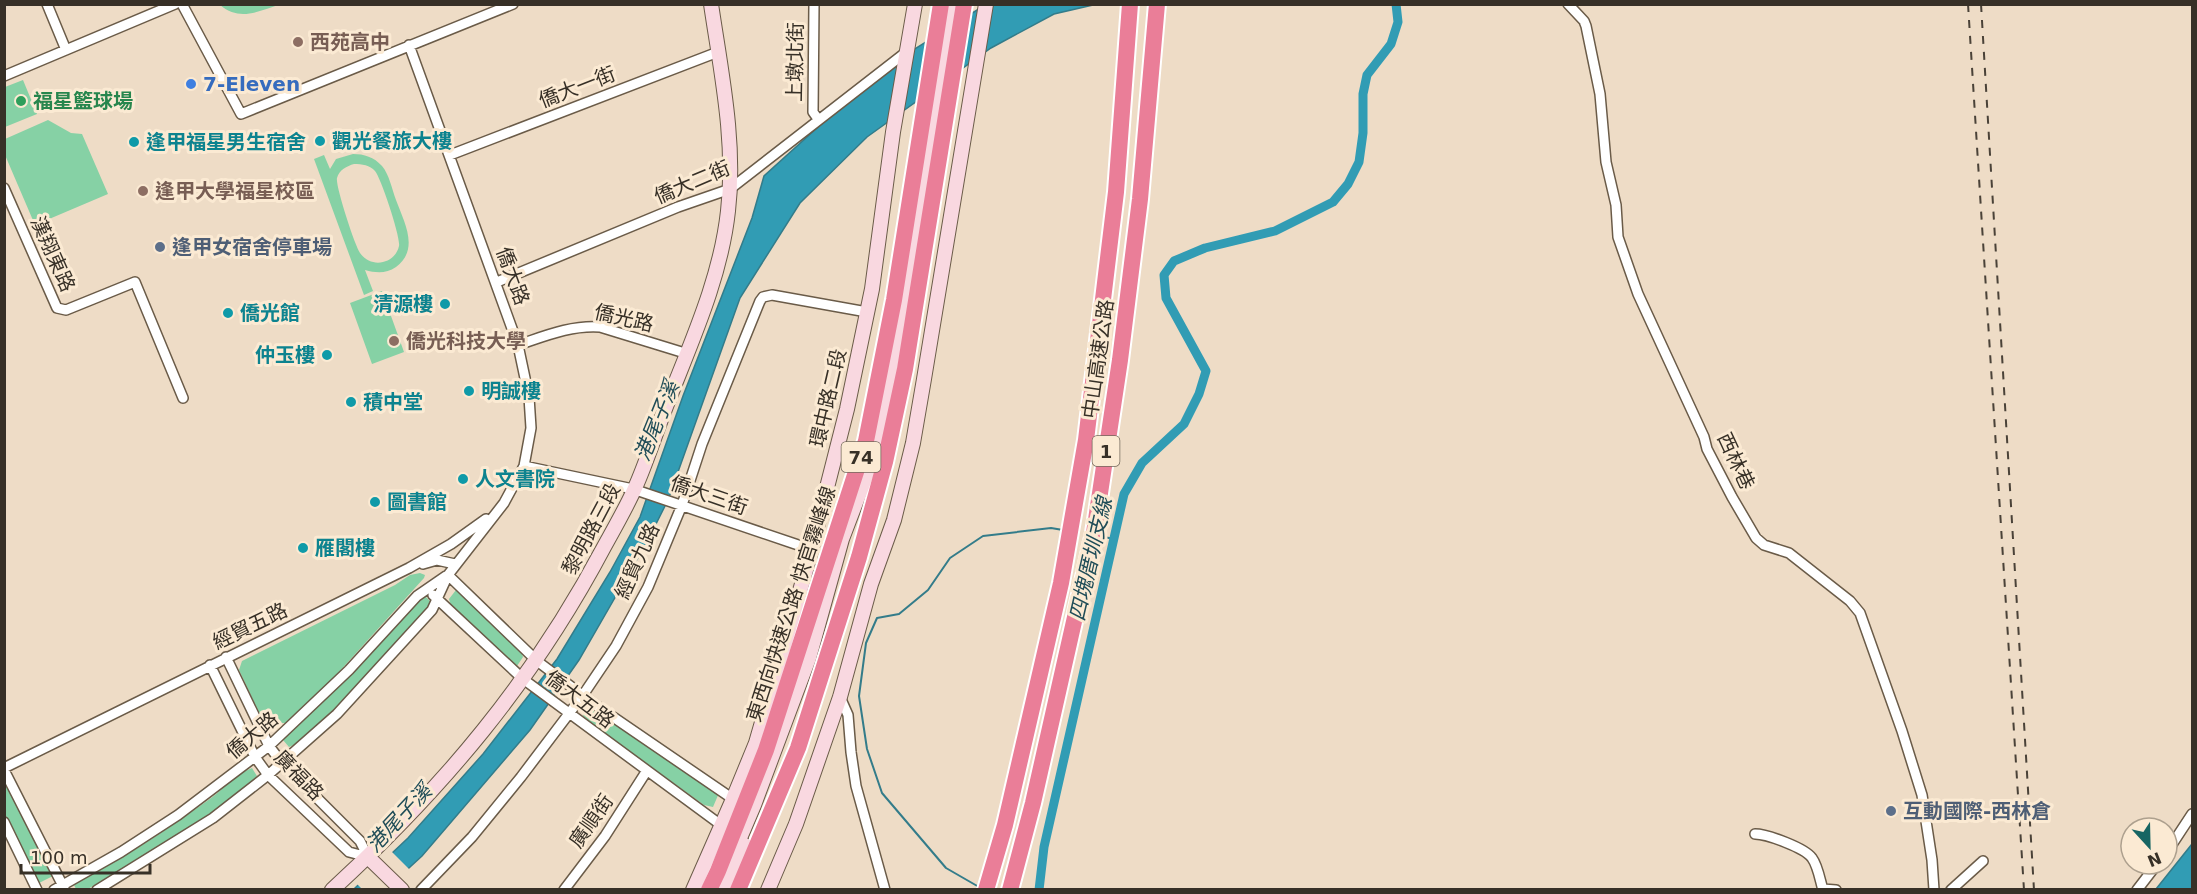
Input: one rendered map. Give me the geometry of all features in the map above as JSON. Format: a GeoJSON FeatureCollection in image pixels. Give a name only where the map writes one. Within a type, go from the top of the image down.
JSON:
{"type":"FeatureCollection","features":[{"type":"Feature","properties":{"kind":"highway","name":"東西向快速公路 快官霧峰線"},"geometry":{"type":"LineString","coordinates":[[709,890],[766,750],[866,441],[894,300],[941,4]]}},
{"type":"Feature","properties":{"kind":"highway","name":"74"},"geometry":{"type":"LineString","coordinates":[[738,890],[798,748],[859,557],[885,462],[904,369],[964,4]]}},
{"type":"Feature","properties":{"kind":"highway","name":"中山高速公路"},"geometry":{"type":"LineString","coordinates":[[1010,890],[1033,803],[1094,533],[1120,360],[1140,199],[1157,5]]}},
{"type":"Feature","properties":{"kind":"highway","name":"中山高速公路"},"geometry":{"type":"LineString","coordinates":[[986,890],[1005,825],[1061,583],[1086,440],[1116,192],[1130,8]]}},
{"type":"Feature","properties":{"kind":"street"},"geometry":{"type":"LineString","coordinates":[[47,4],[66,50]]}},
{"type":"Feature","properties":{"kind":"street"},"geometry":{"type":"LineString","coordinates":[[4,76],[175,4]]}},
{"type":"Feature","properties":{"kind":"street"},"geometry":{"type":"LineString","coordinates":[[182,4],[241,114],[513,4]]}},
{"type":"Feature","properties":{"kind":"street","name":"黎明路三段"},"geometry":{"type":"LineString","coordinates":[[332,890],[368,857],[435,788],[480,736],[524,679],[591,572],[635,490],[688,354],[725,234],[731,155],[711,4]]}},
{"type":"Feature","properties":{"kind":"street","name":"上墩北街"},"geometry":{"type":"LineString","coordinates":[[814,4],[813,112],[818,119]]}},
{"type":"Feature","properties":{"kind":"street","name":"環中路二段"},"geometry":{"type":"LineString","coordinates":[[693,890],[756,743],[847,409],[872,289],[893,132],[915,4]]}},
{"type":"Feature","properties":{"kind":"street"},"geometry":{"type":"LineString","coordinates":[[724,890],[786,743],[845,554],[872,477],[897,367],[945,69],[950,4]]}},
{"type":"Feature","properties":{"kind":"street"},"geometry":{"type":"LineString","coordinates":[[718,890],[754,805],[809,658],[842,539],[871,463],[889,376],[933,108],[949,27],[956,4]]}},
{"type":"Feature","properties":{"kind":"street"},"geometry":{"type":"LineString","coordinates":[[768,890],[796,824],[840,697],[871,584],[894,520],[913,443],[986,4]]}},
{"type":"Feature","properties":{"kind":"street","name":"西林巷"},"geometry":{"type":"LineString","coordinates":[[1568,4],[1584,21],[1588,35],[1600,94],[1606,162],[1616,205],[1616,227],[1638,294],[1704,437],[1707,449],[1756,538],[1764,545],[1789,553],[1850,601],[1860,613],[1922,795],[1931,851],[1934,890]]}},
{"type":"Feature","properties":{"kind":"street","name":"僑大路"},"geometry":{"type":"LineString","coordinates":[[97,890],[213,818],[268,775],[337,714],[431,611],[455,564],[504,503],[524,466],[531,428],[529,397],[518,345],[409,45]]}},
{"type":"Feature","properties":{"kind":"street","name":"僑大一街"},"geometry":{"type":"LineString","coordinates":[[450,155],[718,52]]}},
{"type":"Feature","properties":{"kind":"street","name":"僑大二街"},"geometry":{"type":"LineString","coordinates":[[497,282],[678,207],[730,189],[905,53]]}},
{"type":"Feature","properties":{"kind":"street","name":"漢翔東路"},"geometry":{"type":"LineString","coordinates":[[4,188],[57,308],[61,310],[135,282],[183,398]]}},
{"type":"Feature","properties":{"kind":"street","name":"經貿九路"},"geometry":{"type":"LineString","coordinates":[[421,890],[472,837],[583,695],[616,646],[648,587],[678,503],[763,297],[772,295],[867,312]]}},
{"type":"Feature","properties":{"kind":"street","name":"僑光路"},"geometry":{"type":"LineString","coordinates":[[518,345],[559,331],[589,326],[600,327],[688,354]]}},
{"type":"Feature","properties":{"kind":"street","name":"僑大三街"},"geometry":{"type":"LineString","coordinates":[[524,466],[635,490],[810,549]]}},
{"type":"Feature","properties":{"kind":"street","name":"經貿五路"},"geometry":{"type":"LineString","coordinates":[[4,769],[409,568],[479,525],[504,503]]}},
{"type":"Feature","properties":{"kind":"street"},"geometry":{"type":"LineString","coordinates":[[409,568],[437,560],[455,564]]}},
{"type":"Feature","properties":{"kind":"street","name":"僑大路"},"geometry":{"type":"LineString","coordinates":[[60,888],[160,827],[255,757],[349,670],[417,596],[448,575]]}},
{"type":"Feature","properties":{"kind":"street","name":"僑大五路"},"geometry":{"type":"LineString","coordinates":[[448,575],[537,661],[733,800]]}},
{"type":"Feature","properties":{"kind":"street","name":"僑大五路"},"geometry":{"type":"LineString","coordinates":[[427,589],[524,679],[646,772],[721,825]]}},
{"type":"Feature","properties":{"kind":"street","name":"廣福路"},"geometry":{"type":"LineString","coordinates":[[226,657],[268,746],[360,841],[368,857]]}},
{"type":"Feature","properties":{"kind":"street","name":"廣福路"},"geometry":{"type":"LineString","coordinates":[[210,665],[255,757],[268,775],[349,852],[368,857]]}},
{"type":"Feature","properties":{"kind":"street"},"geometry":{"type":"LineString","coordinates":[[840,697],[848,715],[856,786],[885,890]]}},
{"type":"Feature","properties":{"kind":"street"},"geometry":{"type":"LineString","coordinates":[[4,769],[60,888]]}},
{"type":"Feature","properties":{"kind":"street","name":"廣順街"},"geometry":{"type":"LineString","coordinates":[[564,890],[604,836],[646,772]]}},
{"type":"Feature","properties":{"kind":"street"},"geometry":{"type":"LineString","coordinates":[[2179,834],[2193,814]]}},
{"type":"Feature","properties":{"kind":"street"},"geometry":{"type":"LineString","coordinates":[[4,822],[37,890]]}},
{"type":"Feature","properties":{"kind":"street"},"geometry":{"type":"LineString","coordinates":[[1755,834],[1762,834],[1809,855],[1816,864],[1823,889],[1836,890]]}},
{"type":"Feature","properties":{"kind":"street"},"geometry":{"type":"LineString","coordinates":[[368,857],[402,890]]}},
{"type":"Feature","properties":{"kind":"street"},"geometry":{"type":"LineString","coordinates":[[1951,890],[1983,861]]}},
{"type":"Feature","properties":{"kind":"street"},"geometry":{"type":"LineString","coordinates":[[2137,890],[2148,876]]}},
{"type":"Feature","properties":{"kind":"green space"},"geometry":{"type":"Polygon","coordinates":[[[220,5],[278,5],[241,14],[227,10],[220,5]]]}},
{"type":"Feature","properties":{"kind":"green space","name":"福星籃球場"},"geometry":{"type":"Polygon","coordinates":[[[23,80],[37,114],[5,127],[5,87],[23,80]]]}},
{"type":"Feature","properties":{"kind":"green space"},"geometry":{"type":"Polygon","coordinates":[[[48,120],[71,133],[82,134],[108,194],[35,225],[5,155],[5,139],[48,120]]]}},
{"type":"Feature","properties":{"kind":"green space"},"geometry":{"type":"Polygon","coordinates":[[[353,154],[361,155],[372,158],[382,166],[408,235],[407,252],[396,267],[381,272],[365,270],[373,291],[364,295],[314,159],[324,155],[330,169],[336,159],[353,154]],[[354,164],[344,169],[337,178],[339,192],[360,253],[370,261],[382,262],[393,257],[397,252],[399,241],[397,232],[386,196],[375,171],[368,166],[354,164]]]}},
{"type":"Feature","properties":{"kind":"green space"},"geometry":{"type":"Polygon","coordinates":[[[382,291],[404,352],[372,364],[350,303],[382,291]]]}},
{"type":"Feature","properties":{"kind":"green space"},"geometry":{"type":"Polygon","coordinates":[[[420,573],[425,575],[424,578],[329,683],[285,723],[273,723],[262,719],[239,670],[242,661],[395,585],[410,575],[420,573]]]}},
{"type":"Feature","properties":{"kind":"green space"},"geometry":{"type":"Polygon","coordinates":[[[456,590],[464,593],[521,651],[523,657],[517,666],[511,665],[451,606],[449,599],[456,590]]]}},
{"type":"Feature","properties":{"kind":"green space"},"geometry":{"type":"Polygon","coordinates":[[[425,596],[432,603],[338,707],[296,744],[289,747],[283,740],[362,663],[418,599],[425,596]]]}},
{"type":"Feature","properties":{"kind":"green space"},"geometry":{"type":"Polygon","coordinates":[[[589,707],[595,708],[719,793],[713,807],[704,805],[586,720],[583,715],[589,707]]]}},
{"type":"Feature","properties":{"kind":"green space"},"geometry":{"type":"Polygon","coordinates":[[[252,768],[257,776],[197,823],[88,889],[76,889],[74,885],[82,878],[150,840],[252,768]]]}},
{"type":"Feature","properties":{"kind":"green space"},"geometry":{"type":"Polygon","coordinates":[[[5,780],[53,876],[39,883],[5,814],[5,780]]]}},
{"type":"Feature","properties":{"kind":"water"},"geometry":{"type":"Polygon","coordinates":[[[985,5],[1093,5],[1054,14],[991,48],[867,137],[800,203],[740,298],[668,500],[647,542],[579,660],[530,730],[422,856],[386,889],[353,890],[408,838],[483,754],[557,659],[610,572],[640,517],[683,396],[752,218],[764,176],[881,70],[985,5]]]}},
{"type":"Feature","properties":{"kind":"water"},"geometry":{"type":"Polygon","coordinates":[[[2192,844],[2192,889],[2156,889],[2166,876],[2179,876],[2179,860],[2192,844]]]}},
{"type":"Feature","properties":{"kind":"pier"},"geometry":{"type":"Polygon","coordinates":[[[390,850],[411,871],[390,890],[362,889],[356,883],[390,850]]]}},
{"type":"Feature","properties":{"kind":"waterway","name":"四塊厝圳支線"},"geometry":{"type":"LineString","coordinates":[[1039,890],[1044,847],[1124,494],[1142,463],[1184,424],[1199,394],[1206,371],[1166,298],[1164,275],[1174,261],[1205,248],[1275,231],[1333,202],[1348,184],[1359,162],[1363,133],[1363,94],[1367,75],[1391,44],[1398,22],[1396,4]]}},
{"type":"Feature","properties":{"kind":"waterway"},"geometry":{"type":"LineString","coordinates":[[979,887],[946,868],[882,793],[867,749],[859,696],[866,643],[877,618],[899,614],[928,590],[950,558],[983,536],[1051,528],[1063,530]]}},
{"type":"Feature","properties":{"kind":"waterway"},"geometry":{"type":"LineString","coordinates":[[1099,536],[1114,539]]}},
{"type":"Feature","properties":{"kind":"railway"},"geometry":{"type":"LineString","coordinates":[[1968,4],[2024,890]]}},
{"type":"Feature","properties":{"kind":"railway"},"geometry":{"type":"LineString","coordinates":[[1981,4],[2034,890]]}},
{"type":"Feature","properties":{"kind":"place","name":"西苑高中"},"geometry":{"type":"Point","coordinates":[298,42]}},
{"type":"Feature","properties":{"kind":"place","name":"7-Eleven"},"geometry":{"type":"Point","coordinates":[191,84]}},
{"type":"Feature","properties":{"kind":"place","name":"福星籃球場"},"geometry":{"type":"Point","coordinates":[21,101]}},
{"type":"Feature","properties":{"kind":"place","name":"觀光餐旅大樓"},"geometry":{"type":"Point","coordinates":[320,141]}},
{"type":"Feature","properties":{"kind":"place","name":"逢甲福星男生宿舍"},"geometry":{"type":"Point","coordinates":[134,142]}},
{"type":"Feature","properties":{"kind":"place","name":"逢甲大學福星校區"},"geometry":{"type":"Point","coordinates":[143,191]}},
{"type":"Feature","properties":{"kind":"place","name":"逢甲女宿舍停車場"},"geometry":{"type":"Point","coordinates":[160,247]}},
{"type":"Feature","properties":{"kind":"place","name":"清源樓"},"geometry":{"type":"Point","coordinates":[445,304]}},
{"type":"Feature","properties":{"kind":"place","name":"僑光館"},"geometry":{"type":"Point","coordinates":[228,313]}},
{"type":"Feature","properties":{"kind":"place","name":"僑光科技大學"},"geometry":{"type":"Point","coordinates":[394,341]}},
{"type":"Feature","properties":{"kind":"place","name":"仲玉樓"},"geometry":{"type":"Point","coordinates":[327,355]}},
{"type":"Feature","properties":{"kind":"place","name":"明誠樓"},"geometry":{"type":"Point","coordinates":[469,391]}},
{"type":"Feature","properties":{"kind":"place","name":"積中堂"},"geometry":{"type":"Point","coordinates":[351,402]}},
{"type":"Feature","properties":{"kind":"place","name":"人文書院"},"geometry":{"type":"Point","coordinates":[463,479]}},
{"type":"Feature","properties":{"kind":"place","name":"圖書館"},"geometry":{"type":"Point","coordinates":[375,502]}},
{"type":"Feature","properties":{"kind":"place","name":"雁閣樓"},"geometry":{"type":"Point","coordinates":[303,548]}},
{"type":"Feature","properties":{"kind":"place","name":"互動國際-西林倉"},"geometry":{"type":"Point","coordinates":[1891,811]}},
{"type":"Feature","properties":{"kind":"water label","name":"港尾子溪"},"geometry":{"type":"Point","coordinates":[657,421]}},
{"type":"Feature","properties":{"kind":"water label","name":"港尾子溪"},"geometry":{"type":"Point","coordinates":[399,818]}}]}
